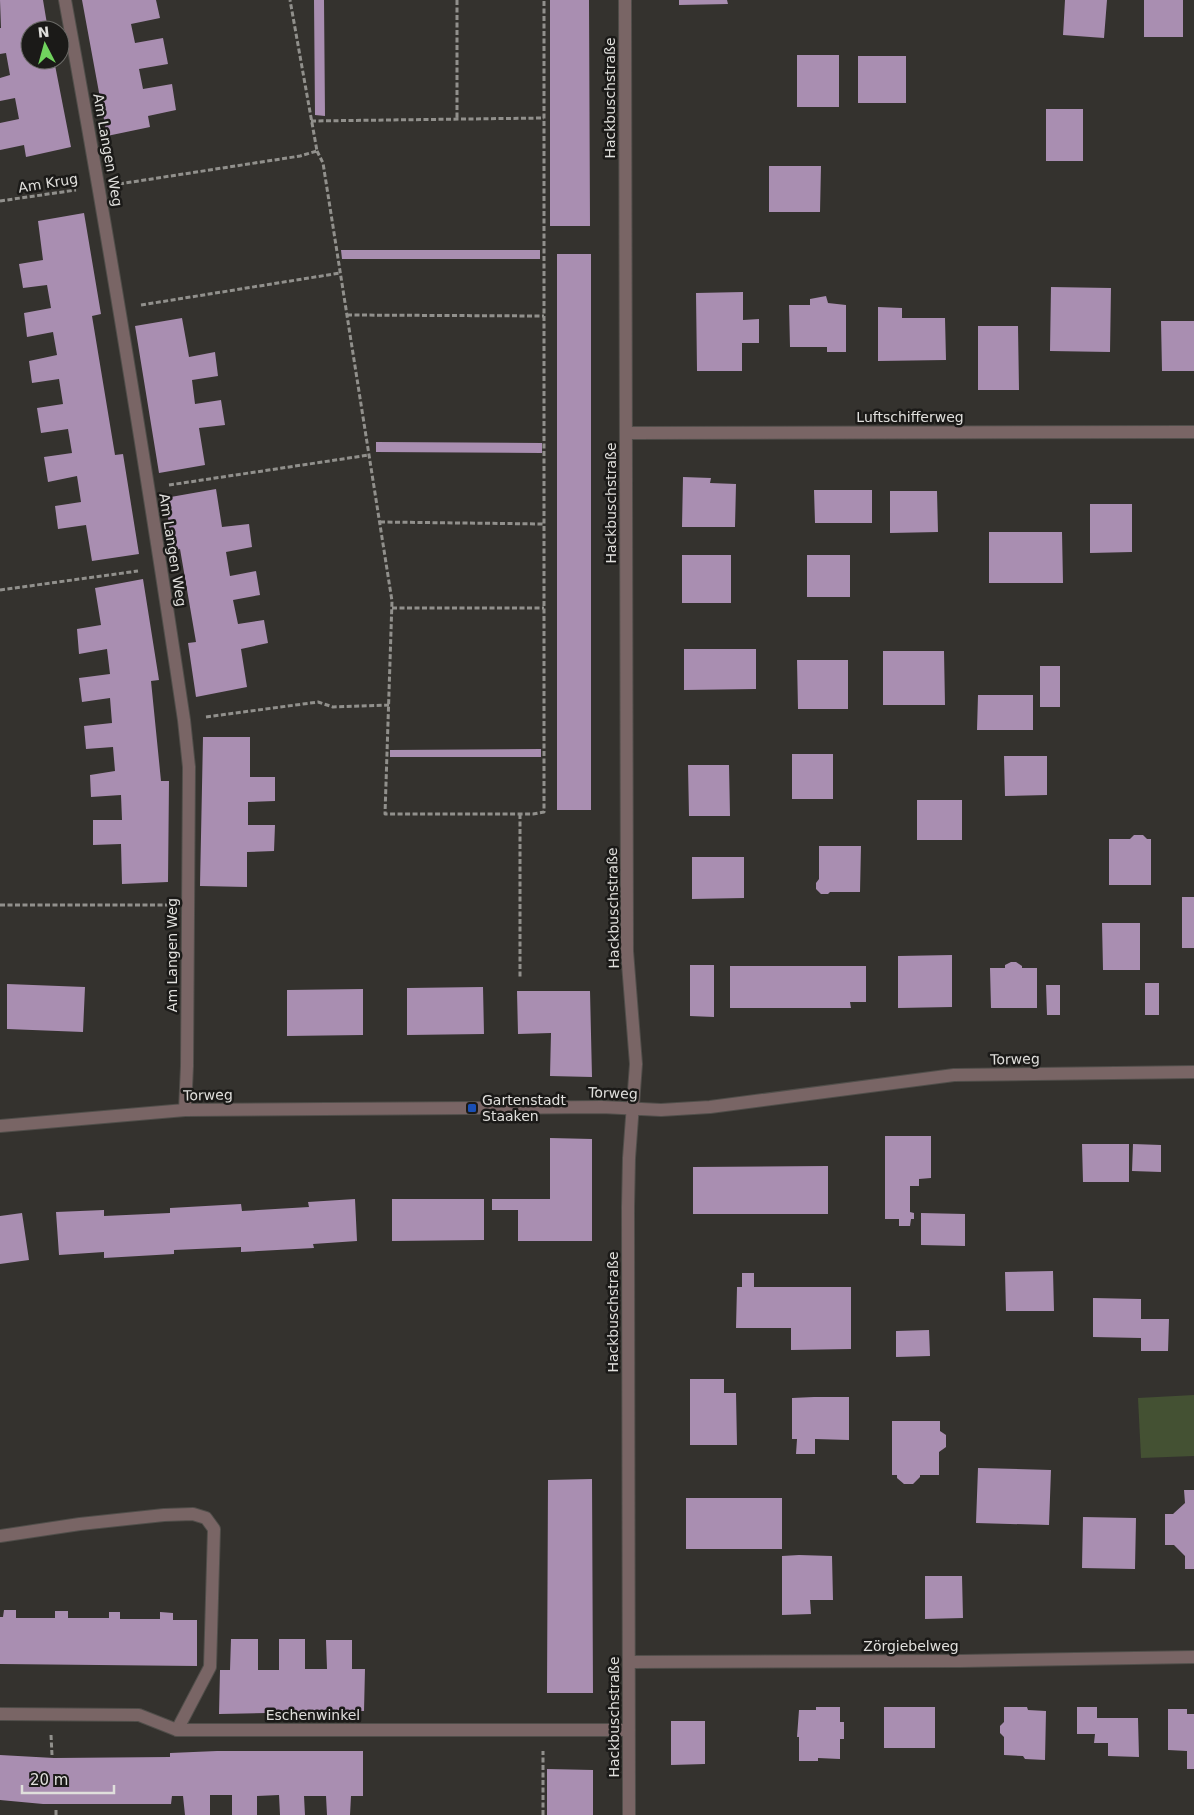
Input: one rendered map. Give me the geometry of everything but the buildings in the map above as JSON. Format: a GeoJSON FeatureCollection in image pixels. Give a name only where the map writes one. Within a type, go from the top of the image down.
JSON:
{"type":"FeatureCollection","features":[{"type":"Feature","properties":{"kind":"street","name":"Am Langen Weg"},"geometry":{"type":"LineString","coordinates":[[64,0],[120,308],[184,720],[189,767],[185,1110]]}},
{"type":"Feature","properties":{"kind":"street","name":"Hackbuschstraße"},"geometry":{"type":"LineString","coordinates":[[625,0],[627,951],[636,1064],[628,1207],[629,1815]]}},
{"type":"Feature","properties":{"kind":"street","name":"Luftschifferweg"},"geometry":{"type":"LineString","coordinates":[[626,434],[1194,432]]}},
{"type":"Feature","properties":{"kind":"street","name":"Torweg"},"geometry":{"type":"LineString","coordinates":[[0,1126],[185,1110],[585,1107],[661,1110],[710,1107],[954,1075],[1194,1072]]}},
{"type":"Feature","properties":{"kind":"street"},"geometry":{"type":"LineString","coordinates":[[0,1536],[80,1524],[164,1515],[193,1514],[206,1518],[214,1530],[210,1666],[176,1730]]}},
{"type":"Feature","properties":{"kind":"street","name":"Zörgiebelweg"},"geometry":{"type":"LineString","coordinates":[[629,1662],[951,1661],[1194,1657]]}},
{"type":"Feature","properties":{"kind":"street","name":"Eschenwinkel"},"geometry":{"type":"LineString","coordinates":[[0,1714],[139,1715],[176,1730],[629,1730]]}},
{"type":"Feature","properties":{"kind":"path"},"geometry":{"type":"LineString","coordinates":[[290,0],[317,151],[323,163],[392,608],[385,814],[533,814],[544,812],[544,0]]}},
{"type":"Feature","properties":{"kind":"path"},"geometry":{"type":"LineString","coordinates":[[456,0],[457,119]]}},
{"type":"Feature","properties":{"kind":"path"},"geometry":{"type":"LineString","coordinates":[[311,121],[544,118]]}},
{"type":"Feature","properties":{"kind":"path","name":"Am Krug"},"geometry":{"type":"LineString","coordinates":[[0,202],[300,156],[317,151]]}},
{"type":"Feature","properties":{"kind":"path"},"geometry":{"type":"LineString","coordinates":[[120,308],[340,273]]}},
{"type":"Feature","properties":{"kind":"path"},"geometry":{"type":"LineString","coordinates":[[347,315],[544,316]]}},
{"type":"Feature","properties":{"kind":"path"},"geometry":{"type":"LineString","coordinates":[[148,488],[369,455]]}},
{"type":"Feature","properties":{"kind":"path"},"geometry":{"type":"LineString","coordinates":[[380,522],[544,524]]}},
{"type":"Feature","properties":{"kind":"path"},"geometry":{"type":"LineString","coordinates":[[0,590],[161,567]]}},
{"type":"Feature","properties":{"kind":"path"},"geometry":{"type":"LineString","coordinates":[[392,608],[544,608]]}},
{"type":"Feature","properties":{"kind":"path"},"geometry":{"type":"LineString","coordinates":[[184,720],[318,702],[333,706],[389,705]]}},
{"type":"Feature","properties":{"kind":"path"},"geometry":{"type":"LineString","coordinates":[[520,814],[520,979]]}},
{"type":"Feature","properties":{"kind":"path"},"geometry":{"type":"LineString","coordinates":[[0,905],[187,905]]}},
{"type":"Feature","properties":{"kind":"path"},"geometry":{"type":"LineString","coordinates":[[543,1729],[543,1815]]}},
{"type":"Feature","properties":{"kind":"path"},"geometry":{"type":"LineString","coordinates":[[56,1810],[56,1815]]}},
{"type":"Feature","properties":{"kind":"green space"},"geometry":{"type":"Polygon","coordinates":[[[1194,1395],[1194,1456],[1141,1458],[1138,1398],[1194,1395]]]}},
{"type":"Feature","properties":{"kind":"place","name":"Gartenstadt Staaken"},"geometry":{"type":"Point","coordinates":[472,1108]}}]}
